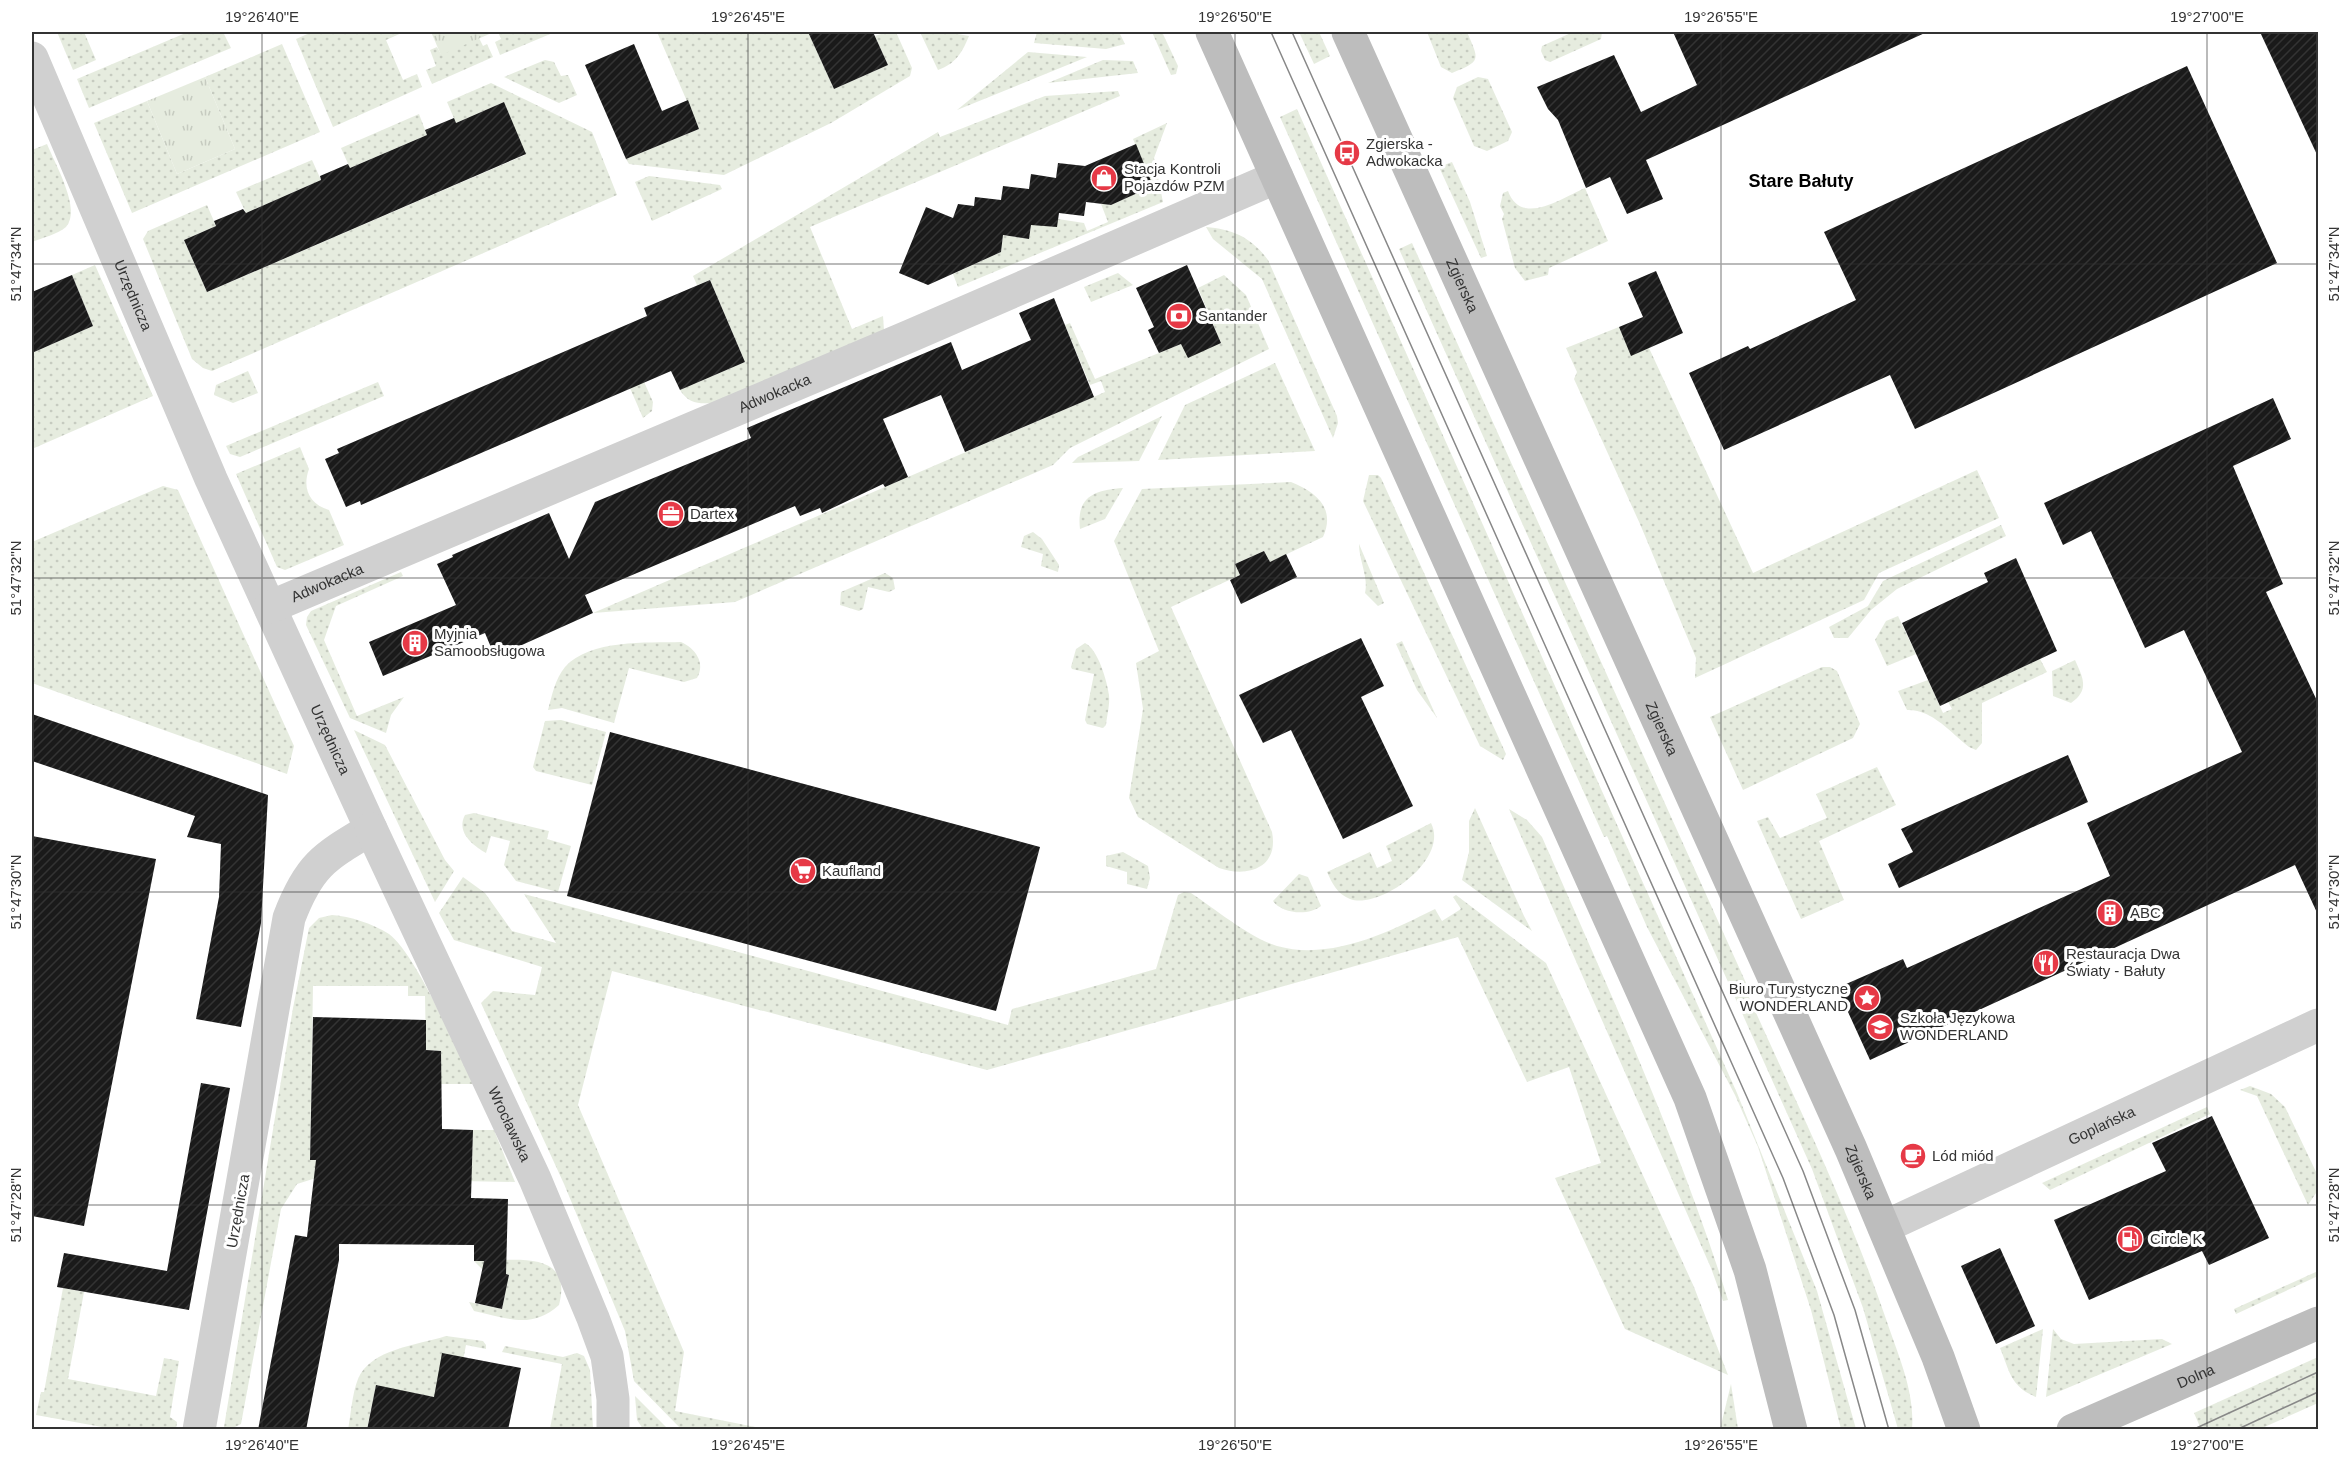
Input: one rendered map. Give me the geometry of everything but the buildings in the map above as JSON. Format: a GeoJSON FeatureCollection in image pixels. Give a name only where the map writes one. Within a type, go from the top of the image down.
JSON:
{"type":"FeatureCollection","features":[{"type":"Feature","properties":{"kind":"main road"},"geometry":{"type":"LineString","coordinates":[[1212,32],[1690,1098],[1750,1270],[1791,1430]]}},
{"type":"Feature","properties":{"kind":"main road","name":"Zgierska"},"geometry":{"type":"LineString","coordinates":[[1348,32],[1483,327],[1884,1227],[1938,1357],[1964,1430]]}},
{"type":"Feature","properties":{"kind":"main road","name":"Dolna"},"geometry":{"type":"LineString","coordinates":[[2073,1430],[2319,1323]]}},
{"type":"Feature","properties":{"kind":"street","name":"Urzędnicza"},"geometry":{"type":"LineString","coordinates":[[32,58],[211,479],[371,829],[321,861],[302,885],[289,918],[199,1430]]}},
{"type":"Feature","properties":{"kind":"street","name":"Adwokacka"},"geometry":{"type":"LineString","coordinates":[[270,607],[910,336],[1277,177]]}},
{"type":"Feature","properties":{"kind":"street","name":"Wrocławska"},"geometry":{"type":"LineString","coordinates":[[371,829],[535,1179],[593,1318],[607,1356],[613,1399],[613,1430]]}},
{"type":"Feature","properties":{"kind":"street","name":"Goplańska"},"geometry":{"type":"LineString","coordinates":[[1884,1227],[2319,1025]]}},
{"type":"Feature","properties":{"kind":"green space"},"geometry":{"type":"Polygon","coordinates":[[[57,32],[84,32],[96,60],[73,70],[57,32]]]}},
{"type":"Feature","properties":{"kind":"green space"},"geometry":{"type":"Polygon","coordinates":[[[188,32],[223,32],[231,48],[89,108],[77,79],[188,32]]]}},
{"type":"Feature","properties":{"kind":"green space"},"geometry":{"type":"Polygon","coordinates":[[[312,32],[404,32],[386,40],[403,80],[417,74],[422,87],[333,127],[296,39],[312,32]]]}},
{"type":"Feature","properties":{"kind":"green space"},"geometry":{"type":"Polygon","coordinates":[[[431,32],[494,32],[441,55],[431,32]]]}},
{"type":"Feature","properties":{"kind":"green space"},"geometry":{"type":"Polygon","coordinates":[[[498,32],[555,32],[500,55],[495,42],[501,39],[498,32]]]}},
{"type":"Feature","properties":{"kind":"green space"},"geometry":{"type":"Polygon","coordinates":[[[657,32],[808,32],[834,89],[888,65],[875,36],[896,32],[912,68],[910,76],[831,123],[724,175],[629,164],[626,159],[699,129],[657,32]]]}},
{"type":"Feature","properties":{"kind":"green space"},"geometry":{"type":"Polygon","coordinates":[[[920,32],[946,32],[969,36],[957,57],[949,65],[938,70],[920,32]]]}},
{"type":"Feature","properties":{"kind":"green space"},"geometry":{"type":"Polygon","coordinates":[[[1037,32],[1119,32],[1125,44],[1106,49],[1034,43],[1037,32]]]}},
{"type":"Feature","properties":{"kind":"green space"},"geometry":{"type":"Polygon","coordinates":[[[1152,32],[1162,32],[1178,66],[1176,74],[1171,75],[1152,32]]]}},
{"type":"Feature","properties":{"kind":"green space"},"geometry":{"type":"Polygon","coordinates":[[[1299,32],[1319,32],[1330,56],[1314,64],[1299,32]]]}},
{"type":"Feature","properties":{"kind":"green space"},"geometry":{"type":"Polygon","coordinates":[[[1427,32],[1467,32],[1474,49],[1475,59],[1469,65],[1452,73],[1441,67],[1427,32]]]}},
{"type":"Feature","properties":{"kind":"green space"},"geometry":{"type":"Polygon","coordinates":[[[1573,32],[1602,32],[1601,39],[1550,62],[1545,60],[1541,51],[1542,46],[1573,32]]]}},
{"type":"Feature","properties":{"kind":"green space"},"geometry":{"type":"Polygon","coordinates":[[[479,38],[483,46],[487,44],[493,57],[432,84],[426,70],[436,66],[430,50],[437,47],[441,54],[479,38]]]}},
{"type":"Feature","properties":{"kind":"green space"},"geometry":{"type":"Polygon","coordinates":[[[282,44],[320,132],[132,213],[94,123],[147,101],[177,174],[235,149],[205,77],[282,44]]]}},
{"type":"Feature","properties":{"kind":"green space"},"geometry":{"type":"Polygon","coordinates":[[[1028,52],[1087,57],[957,110],[1028,52]]]}},
{"type":"Feature","properties":{"kind":"green space"},"geometry":{"type":"Polygon","coordinates":[[[545,60],[554,62],[561,76],[568,75],[577,95],[559,103],[504,77],[545,60]]]}},
{"type":"Feature","properties":{"kind":"green space"},"geometry":{"type":"Polygon","coordinates":[[[1103,60],[1133,61],[1138,73],[1048,83],[1103,60]]]}},
{"type":"Feature","properties":{"kind":"green space"},"geometry":{"type":"Polygon","coordinates":[[[205,77],[235,149],[177,174],[147,101],[205,77]]]}},
{"type":"Feature","properties":{"kind":"green space"},"geometry":{"type":"Polygon","coordinates":[[[1478,77],[1488,79],[1512,132],[1508,141],[1487,151],[1474,146],[1453,98],[1457,87],[1478,77]]]}},
{"type":"Feature","properties":{"kind":"green space"},"geometry":{"type":"Polygon","coordinates":[[[491,83],[592,132],[617,195],[212,371],[203,368],[192,359],[143,239],[148,231],[207,205],[216,226],[184,240],[207,292],[525,155],[504,102],[456,123],[447,102],[491,83]]]}},
{"type":"Feature","properties":{"kind":"green space"},"geometry":{"type":"Polygon","coordinates":[[[1118,91],[1120,96],[810,227],[852,329],[883,316],[884,330],[712,403],[694,402],[686,398],[680,390],[745,362],[710,280],[697,285],[693,276],[938,132],[940,137],[1045,96],[1118,91]]]}},
{"type":"Feature","properties":{"kind":"green space"},"geometry":{"type":"Polygon","coordinates":[[[1297,109],[1737,1093],[1817,1291],[1856,1429],[1841,1429],[1811,1310],[1758,1147],[1735,1095],[1647,927],[1607,836],[1604,837],[1280,117],[1297,109]]]}},
{"type":"Feature","properties":{"kind":"green space"},"geometry":{"type":"Polygon","coordinates":[[[419,114],[427,135],[350,168],[341,148],[419,114]]]}},
{"type":"Feature","properties":{"kind":"green space"},"geometry":{"type":"Polygon","coordinates":[[[1167,123],[1154,158],[1163,202],[958,287],[953,274],[1001,252],[1003,235],[1029,239],[1031,225],[1058,219],[1084,223],[1087,231],[1108,222],[1101,204],[1111,205],[1150,187],[1155,191],[1133,139],[1167,123]]]}},
{"type":"Feature","properties":{"kind":"green space"},"geometry":{"type":"Polygon","coordinates":[[[47,144],[66,187],[71,210],[70,219],[63,229],[32,242],[32,150],[47,144]]]}},
{"type":"Feature","properties":{"kind":"green space"},"geometry":{"type":"Polygon","coordinates":[[[312,160],[321,180],[246,213],[236,192],[312,160]]]}},
{"type":"Feature","properties":{"kind":"green space"},"geometry":{"type":"Polygon","coordinates":[[[1452,162],[1470,202],[1487,256],[1481,258],[1439,167],[1452,162]]]}},
{"type":"Feature","properties":{"kind":"green space"},"geometry":{"type":"Polygon","coordinates":[[[649,176],[720,185],[722,189],[652,221],[635,182],[649,176]]]}},
{"type":"Feature","properties":{"kind":"green space"},"geometry":{"type":"Polygon","coordinates":[[[1585,188],[1608,241],[1549,268],[1548,275],[1525,281],[1515,268],[1502,219],[1504,214],[1500,206],[1503,193],[1508,191],[1514,202],[1532,209],[1554,203],[1585,188]]]}},
{"type":"Feature","properties":{"kind":"green space"},"geometry":{"type":"Polygon","coordinates":[[[1206,227],[1225,230],[1241,236],[1262,252],[1268,260],[1337,416],[1338,423],[1333,438],[1262,279],[1213,239],[1206,227]]]}},
{"type":"Feature","properties":{"kind":"green space"},"geometry":{"type":"Polygon","coordinates":[[[1412,243],[1751,994],[1748,995],[1838,1196],[1871,1278],[1905,1373],[1911,1401],[1912,1429],[1898,1429],[1863,1308],[1812,1169],[1399,249],[1412,243]]]}},
{"type":"Feature","properties":{"kind":"green space"},"geometry":{"type":"Polygon","coordinates":[[[95,265],[153,396],[32,449],[32,353],[93,326],[72,275],[95,265]]]}},
{"type":"Feature","properties":{"kind":"green space"},"geometry":{"type":"Polygon","coordinates":[[[1118,273],[1133,285],[1091,302],[1084,287],[1118,273]]]}},
{"type":"Feature","properties":{"kind":"green space"},"geometry":{"type":"Polygon","coordinates":[[[1224,275],[1246,295],[1269,349],[1070,448],[1053,465],[735,602],[593,613],[1105,392],[1101,381],[1090,385],[1065,325],[1070,323],[1095,379],[1181,344],[1221,343],[1198,288],[1224,275]]]}},
{"type":"Feature","properties":{"kind":"green space"},"geometry":{"type":"Polygon","coordinates":[[[1619,327],[1631,355],[1649,348],[1753,573],[1977,470],[1999,518],[1879,573],[1864,600],[1695,678],[1696,658],[1640,524],[1574,379],[1577,372],[1566,348],[1619,327]]]}},
{"type":"Feature","properties":{"kind":"green space"},"geometry":{"type":"Polygon","coordinates":[[[625,339],[653,402],[652,411],[643,418],[623,372],[625,339]]]}},
{"type":"Feature","properties":{"kind":"green space"},"geometry":{"type":"Polygon","coordinates":[[[1275,363],[1315,451],[1158,460],[1185,405],[1275,363]]]}},
{"type":"Feature","properties":{"kind":"green space"},"geometry":{"type":"Polygon","coordinates":[[[248,371],[258,393],[233,403],[214,395],[216,385],[248,371]]]}},
{"type":"Feature","properties":{"kind":"green space"},"geometry":{"type":"Polygon","coordinates":[[[378,382],[384,396],[240,457],[230,454],[226,446],[378,382]]]}},
{"type":"Feature","properties":{"kind":"green space"},"geometry":{"type":"Polygon","coordinates":[[[1162,416],[1139,461],[1072,463],[1078,457],[1162,416]]]}},
{"type":"Feature","properties":{"kind":"green space"},"geometry":{"type":"Polygon","coordinates":[[[300,447],[309,469],[306,483],[309,494],[316,504],[329,510],[344,545],[285,570],[277,567],[236,474],[300,447]]]}},
{"type":"Feature","properties":{"kind":"green space"},"geometry":{"type":"Polygon","coordinates":[[[1369,475],[1378,475],[1381,478],[1506,754],[1503,760],[1480,746],[1363,501],[1369,475]]]}},
{"type":"Feature","properties":{"kind":"green space"},"geometry":{"type":"Polygon","coordinates":[[[1291,482],[1316,496],[1321,502],[1327,518],[1323,537],[1270,562],[1264,551],[1235,564],[1240,575],[1171,607],[1272,832],[1271,854],[1266,862],[1250,870],[1230,871],[1219,868],[1138,817],[1129,798],[1143,709],[1136,663],[1159,651],[1114,541],[1142,489],[1291,482]]]}},
{"type":"Feature","properties":{"kind":"green space"},"geometry":{"type":"Polygon","coordinates":[[[163,486],[178,490],[294,746],[287,774],[32,683],[32,542],[163,486]]]}},
{"type":"Feature","properties":{"kind":"green space"},"geometry":{"type":"Polygon","coordinates":[[[1123,488],[1105,519],[1080,529],[1081,509],[1084,502],[1096,493],[1123,488]]]}},
{"type":"Feature","properties":{"kind":"green space"},"geometry":{"type":"Polygon","coordinates":[[[2001,525],[2006,536],[1897,589],[1871,610],[1848,638],[1834,638],[1829,627],[1868,606],[1883,581],[2001,525]]]}},
{"type":"Feature","properties":{"kind":"green space"},"geometry":{"type":"Polygon","coordinates":[[[1033,532],[1042,539],[1059,565],[1058,572],[1041,566],[1043,554],[1021,547],[1024,536],[1033,532]]]}},
{"type":"Feature","properties":{"kind":"green space"},"geometry":{"type":"Polygon","coordinates":[[[1359,544],[1384,603],[1378,606],[1365,593],[1366,582],[1359,544]]]}},
{"type":"Feature","properties":{"kind":"green space"},"geometry":{"type":"Polygon","coordinates":[[[401,572],[403,576],[336,606],[324,640],[357,716],[404,697],[391,715],[386,733],[350,718],[306,625],[311,611],[401,572]]]}},
{"type":"Feature","properties":{"kind":"green space"},"geometry":{"type":"Polygon","coordinates":[[[885,573],[893,578],[895,589],[889,592],[868,587],[863,609],[859,611],[840,605],[841,592],[885,573]]]}},
{"type":"Feature","properties":{"kind":"green space"},"geometry":{"type":"Polygon","coordinates":[[[1898,616],[1916,654],[1887,666],[1875,640],[1886,621],[1898,616]]]}},
{"type":"Feature","properties":{"kind":"green space"},"geometry":{"type":"Polygon","coordinates":[[[1402,641],[1437,718],[1417,690],[1396,644],[1402,641]]]}},
{"type":"Feature","properties":{"kind":"green space"},"geometry":{"type":"Polygon","coordinates":[[[681,642],[691,648],[698,657],[700,667],[697,678],[684,682],[629,668],[614,723],[562,708],[548,710],[554,687],[565,667],[589,651],[620,644],[681,642]]]}},
{"type":"Feature","properties":{"kind":"green space"},"geometry":{"type":"Polygon","coordinates":[[[1085,643],[1090,646],[1098,658],[1108,689],[1109,706],[1106,725],[1103,728],[1087,724],[1085,720],[1094,674],[1071,667],[1076,649],[1085,643]]]}},
{"type":"Feature","properties":{"kind":"green space"},"geometry":{"type":"Polygon","coordinates":[[[2040,659],[2047,672],[1982,703],[1982,743],[1976,750],[1925,713],[1907,710],[1898,691],[1928,680],[1943,713],[1952,709],[1948,702],[2040,659]]]}},
{"type":"Feature","properties":{"kind":"green space"},"geometry":{"type":"Polygon","coordinates":[[[2075,660],[2083,688],[2071,703],[2053,696],[2052,671],[2075,660]]]}},
{"type":"Feature","properties":{"kind":"green space"},"geometry":{"type":"Polygon","coordinates":[[[1822,667],[1830,667],[1837,671],[1860,724],[1853,738],[1743,790],[1710,717],[1822,667]]]}},
{"type":"Feature","properties":{"kind":"green space"},"geometry":{"type":"Polygon","coordinates":[[[561,720],[606,732],[592,785],[536,771],[533,767],[545,721],[561,720]]]}},
{"type":"Feature","properties":{"kind":"green space"},"geometry":{"type":"Polygon","coordinates":[[[354,730],[385,745],[445,860],[454,871],[435,902],[354,730]]]}},
{"type":"Feature","properties":{"kind":"green space"},"geometry":{"type":"Polygon","coordinates":[[[1877,767],[1896,805],[1819,841],[1844,900],[1801,919],[1757,821],[1768,817],[1780,838],[1827,818],[1816,794],[1877,767]]]}},
{"type":"Feature","properties":{"kind":"green space"},"geometry":{"type":"Polygon","coordinates":[[[1475,808],[1532,931],[1462,880],[1469,852],[1469,821],[1475,808]]]}},
{"type":"Feature","properties":{"kind":"green space"},"geometry":{"type":"Polygon","coordinates":[[[1509,809],[1527,820],[1542,837],[1665,1124],[1728,1300],[1723,1301],[1711,1268],[1509,809]]]}},
{"type":"Feature","properties":{"kind":"green space"},"geometry":{"type":"Polygon","coordinates":[[[474,813],[549,831],[547,839],[571,846],[558,892],[516,881],[504,865],[510,841],[491,836],[486,853],[471,842],[464,832],[463,821],[465,815],[474,813]]]}},
{"type":"Feature","properties":{"kind":"green space"},"geometry":{"type":"Polygon","coordinates":[[[1431,823],[1434,837],[1430,852],[1421,866],[1393,890],[1378,897],[1363,900],[1350,899],[1338,891],[1333,884],[1327,872],[1370,852],[1377,868],[1392,861],[1386,846],[1431,823]]]}},
{"type":"Feature","properties":{"kind":"green space"},"geometry":{"type":"Polygon","coordinates":[[[1123,852],[1148,866],[1150,878],[1147,889],[1127,884],[1127,872],[1106,866],[1106,856],[1123,852]]]}},
{"type":"Feature","properties":{"kind":"green space"},"geometry":{"type":"Polygon","coordinates":[[[1299,874],[1308,877],[1321,906],[1316,909],[1303,912],[1289,911],[1273,901],[1299,874]]]}},
{"type":"Feature","properties":{"kind":"green space"},"geometry":{"type":"Polygon","coordinates":[[[463,877],[485,893],[512,931],[556,943],[524,894],[1008,1025],[1012,1009],[1156,969],[1178,895],[1184,892],[1191,893],[1256,937],[1277,946],[1297,950],[1318,950],[1359,942],[1435,909],[1442,921],[1461,909],[1453,897],[1456,895],[1546,963],[1694,1287],[1728,1375],[1625,1329],[1555,1178],[1601,1163],[1569,1067],[1527,1082],[1458,937],[987,1070],[612,971],[578,1105],[684,1352],[675,1411],[765,1429],[681,1429],[634,1381],[625,1331],[564,1184],[481,1003],[493,991],[535,995],[542,967],[454,940],[439,913],[463,877]]]}},
{"type":"Feature","properties":{"kind":"green space"},"geometry":{"type":"Polygon","coordinates":[[[332,915],[354,919],[376,927],[389,934],[400,945],[423,981],[473,1084],[441,1084],[441,1051],[426,1050],[425,996],[408,996],[408,986],[313,986],[310,1160],[472,1163],[473,1130],[494,1130],[515,1182],[316,1178],[297,1184],[281,1209],[241,1424],[235,1427],[224,1427],[293,1008],[309,928],[319,918],[332,915]]]}},
{"type":"Feature","properties":{"kind":"green space"},"geometry":{"type":"Polygon","coordinates":[[[2250,1086],[2271,1094],[2285,1107],[2318,1176],[2318,1190],[2308,1205],[2257,1096],[2240,1090],[2250,1086]]]}},
{"type":"Feature","properties":{"kind":"green space"},"geometry":{"type":"Polygon","coordinates":[[[2207,1107],[2210,1114],[2050,1190],[2042,1183],[2207,1107]]]}},
{"type":"Feature","properties":{"kind":"green space"},"geometry":{"type":"Polygon","coordinates":[[[522,1260],[549,1266],[557,1274],[561,1287],[559,1305],[549,1313],[529,1320],[508,1319],[474,1311],[469,1302],[502,1309],[509,1275],[482,1269],[474,1261],[522,1260]]]}},
{"type":"Feature","properties":{"kind":"green space"},"geometry":{"type":"Polygon","coordinates":[[[2318,1271],[2318,1276],[2236,1314],[2234,1309],[2318,1271]]]}},
{"type":"Feature","properties":{"kind":"green space"},"geometry":{"type":"Polygon","coordinates":[[[63,1288],[84,1292],[68,1379],[156,1396],[164,1358],[179,1361],[170,1417],[177,1422],[176,1429],[113,1429],[36,1415],[41,1392],[44,1392],[63,1288]]]}},
{"type":"Feature","properties":{"kind":"green space"},"geometry":{"type":"Polygon","coordinates":[[[2043,1329],[2036,1397],[2027,1393],[2016,1383],[2000,1348],[2043,1329]]]}},
{"type":"Feature","properties":{"kind":"green space"},"geometry":{"type":"Polygon","coordinates":[[[2053,1329],[2061,1339],[2074,1344],[2162,1339],[2172,1344],[2046,1397],[2053,1329]]]}},
{"type":"Feature","properties":{"kind":"green space"},"geometry":{"type":"Polygon","coordinates":[[[446,1336],[483,1341],[486,1345],[486,1349],[466,1345],[455,1401],[376,1386],[367,1428],[372,1429],[348,1430],[354,1391],[364,1369],[373,1361],[396,1350],[446,1336]]]}},
{"type":"Feature","properties":{"kind":"green space"},"geometry":{"type":"Polygon","coordinates":[[[505,1346],[563,1357],[577,1353],[584,1356],[590,1370],[593,1429],[550,1429],[562,1364],[502,1352],[505,1346]]]}},
{"type":"Feature","properties":{"kind":"green space"},"geometry":{"type":"Polygon","coordinates":[[[2318,1357],[2318,1403],[2260,1429],[2201,1429],[2194,1413],[2318,1357]]]}},
{"type":"Feature","properties":{"kind":"green space"},"geometry":{"type":"Polygon","coordinates":[[[1731,1384],[1738,1429],[1720,1429],[1731,1384]]]}},
{"type":"Feature","properties":{"kind":"green space"},"geometry":{"type":"Polygon","coordinates":[[[635,1396],[668,1429],[643,1429],[637,1420],[635,1396]]]}},
{"type":"Feature","properties":{"kind":"tram line"},"geometry":{"type":"LineString","coordinates":[[1271,32],[1783,1178],[1834,1315],[1866,1430]]}},
{"type":"Feature","properties":{"kind":"tram line"},"geometry":{"type":"LineString","coordinates":[[1292,32],[1803,1171],[1855,1310],[1889,1430]]}},
{"type":"Feature","properties":{"kind":"tram line"},"geometry":{"type":"LineString","coordinates":[[2192,1430],[2318,1372]]}},
{"type":"Feature","properties":{"kind":"tram line"},"geometry":{"type":"LineString","coordinates":[[2236,1430],[2318,1392]]}},
{"type":"Feature","properties":{"kind":"place","name":"Zgierska - Adwokacka"},"geometry":{"type":"Point","coordinates":[1347,153]}},
{"type":"Feature","properties":{"kind":"place","name":"Stacja Kontroli Pojazdów PZM"},"geometry":{"type":"Point","coordinates":[1104,178]}},
{"type":"Feature","properties":{"kind":"place","name":"Santander"},"geometry":{"type":"Point","coordinates":[1179,316]}},
{"type":"Feature","properties":{"kind":"place","name":"Dartex"},"geometry":{"type":"Point","coordinates":[671,514]}},
{"type":"Feature","properties":{"kind":"place","name":"Myjnia Samoobsługowa"},"geometry":{"type":"Point","coordinates":[415,643]}},
{"type":"Feature","properties":{"kind":"place","name":"Kaufland"},"geometry":{"type":"Point","coordinates":[803,871]}},
{"type":"Feature","properties":{"kind":"place","name":"ABC"},"geometry":{"type":"Point","coordinates":[2110,913]}},
{"type":"Feature","properties":{"kind":"place","name":"Restauracja Dwa Światy - Bałuty"},"geometry":{"type":"Point","coordinates":[2046,963]}},
{"type":"Feature","properties":{"kind":"place","name":"Biuro Turystyczne WONDERLAND"},"geometry":{"type":"Point","coordinates":[1867,998]}},
{"type":"Feature","properties":{"kind":"place","name":"Szkoła Językowa WONDERLAND"},"geometry":{"type":"Point","coordinates":[1880,1027]}},
{"type":"Feature","properties":{"kind":"place","name":"Lód miód"},"geometry":{"type":"Point","coordinates":[1913,1156]}},
{"type":"Feature","properties":{"kind":"place","name":"Circle K"},"geometry":{"type":"Point","coordinates":[2130,1239]}},
{"type":"Feature","properties":{"kind":"district","name":"Stare Bałuty"},"geometry":{"type":"Point","coordinates":[1801,181]}}]}
